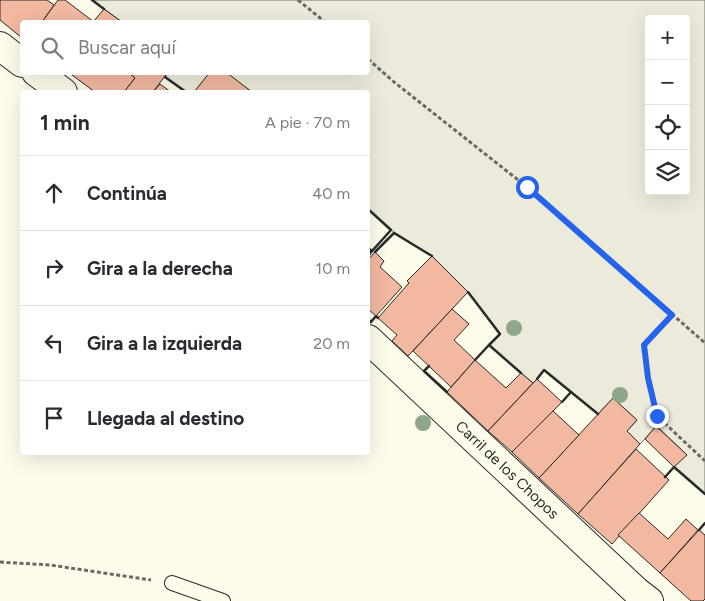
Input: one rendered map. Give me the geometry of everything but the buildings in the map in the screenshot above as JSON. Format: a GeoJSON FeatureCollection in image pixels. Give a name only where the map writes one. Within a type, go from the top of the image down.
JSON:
{"type":"FeatureCollection","features":[{"type":"Feature","properties":{"kind":"street"},"geometry":{"type":"LineString","coordinates":[[0,46],[20,61]]}},
{"type":"Feature","properties":{"kind":"street"},"geometry":{"type":"LineString","coordinates":[[40,75],[60,90]]}},
{"type":"Feature","properties":{"kind":"street","name":"Carril de los Chopos"},"geometry":{"type":"LineString","coordinates":[[370,341],[636,591],[649,601]]}},
{"type":"Feature","properties":{"kind":"lane"},"geometry":{"type":"LineString","coordinates":[[172,583],[223,601]]}},
{"type":"Feature","properties":{"kind":"path"},"geometry":{"type":"LineString","coordinates":[[298,0],[322,20]]}},
{"type":"Feature","properties":{"kind":"path"},"geometry":{"type":"LineString","coordinates":[[370,62],[527,187],[705,344]]}},
{"type":"Feature","properties":{"kind":"path"},"geometry":{"type":"LineString","coordinates":[[672,315],[644,345],[652,397],[657,416],[705,461]]}},
{"type":"Feature","properties":{"kind":"path"},"geometry":{"type":"LineString","coordinates":[[0,562],[50,565],[172,583]]}},
{"type":"Feature","properties":{"kind":"shaded area"},"geometry":{"type":"Polygon","coordinates":[[[92,0],[705,0],[705,494],[674,467],[686,454],[657,426],[640,444],[627,431],[637,420],[613,398],[598,414],[545,370],[533,383],[489,345],[499,334],[468,292],[432,256],[391,230],[370,211],[370,90],[249,90],[229,75],[370,75],[370,20],[119,20],[92,0]]]}},
{"type":"Feature","properties":{"kind":"shaded area"},"geometry":{"type":"Polygon","coordinates":[[[166,75],[208,75],[196,90],[183,90],[165,77],[166,75]]]}},
{"type":"Feature","properties":{"kind":"wall"},"geometry":{"type":"LineString","coordinates":[[92,0],[104,9]]}},
{"type":"Feature","properties":{"kind":"wall"},"geometry":{"type":"LineString","coordinates":[[165,77],[183,90]]}},
{"type":"Feature","properties":{"kind":"wall"},"geometry":{"type":"LineString","coordinates":[[370,211],[391,230],[372,251]]}},
{"type":"Feature","properties":{"kind":"wall"},"geometry":{"type":"LineString","coordinates":[[375,252],[394,233],[432,256]]}},
{"type":"Feature","properties":{"kind":"wall"},"geometry":{"type":"LineString","coordinates":[[370,250],[372,251],[370,254]]}},
{"type":"Feature","properties":{"kind":"wall"},"geometry":{"type":"LineString","coordinates":[[468,292],[500,334],[489,345]]}},
{"type":"Feature","properties":{"kind":"wall"},"geometry":{"type":"LineString","coordinates":[[370,321],[376,316],[378,318]]}},
{"type":"Feature","properties":{"kind":"wall"},"geometry":{"type":"LineString","coordinates":[[475,360],[489,345],[521,373]]}},
{"type":"Feature","properties":{"kind":"wall"},"geometry":{"type":"LineString","coordinates":[[429,366],[424,371],[447,392]]}},
{"type":"Feature","properties":{"kind":"wall"},"geometry":{"type":"LineString","coordinates":[[537,379],[544,370],[571,392]]}},
{"type":"Feature","properties":{"kind":"wall"},"geometry":{"type":"LineString","coordinates":[[562,402],[571,392],[598,414]]}},
{"type":"Feature","properties":{"kind":"wall"},"geometry":{"type":"LineString","coordinates":[[665,477],[674,467],[705,494]]}},
{"type":"Feature","properties":{"kind":"wall"},"geometry":{"type":"LineString","coordinates":[[699,530],[705,523]]}},
{"type":"Feature","properties":{"kind":"route"},"geometry":{"type":"LineString","coordinates":[[527,187],[672,315],[644,345],[648,378],[657,416]]}}]}
